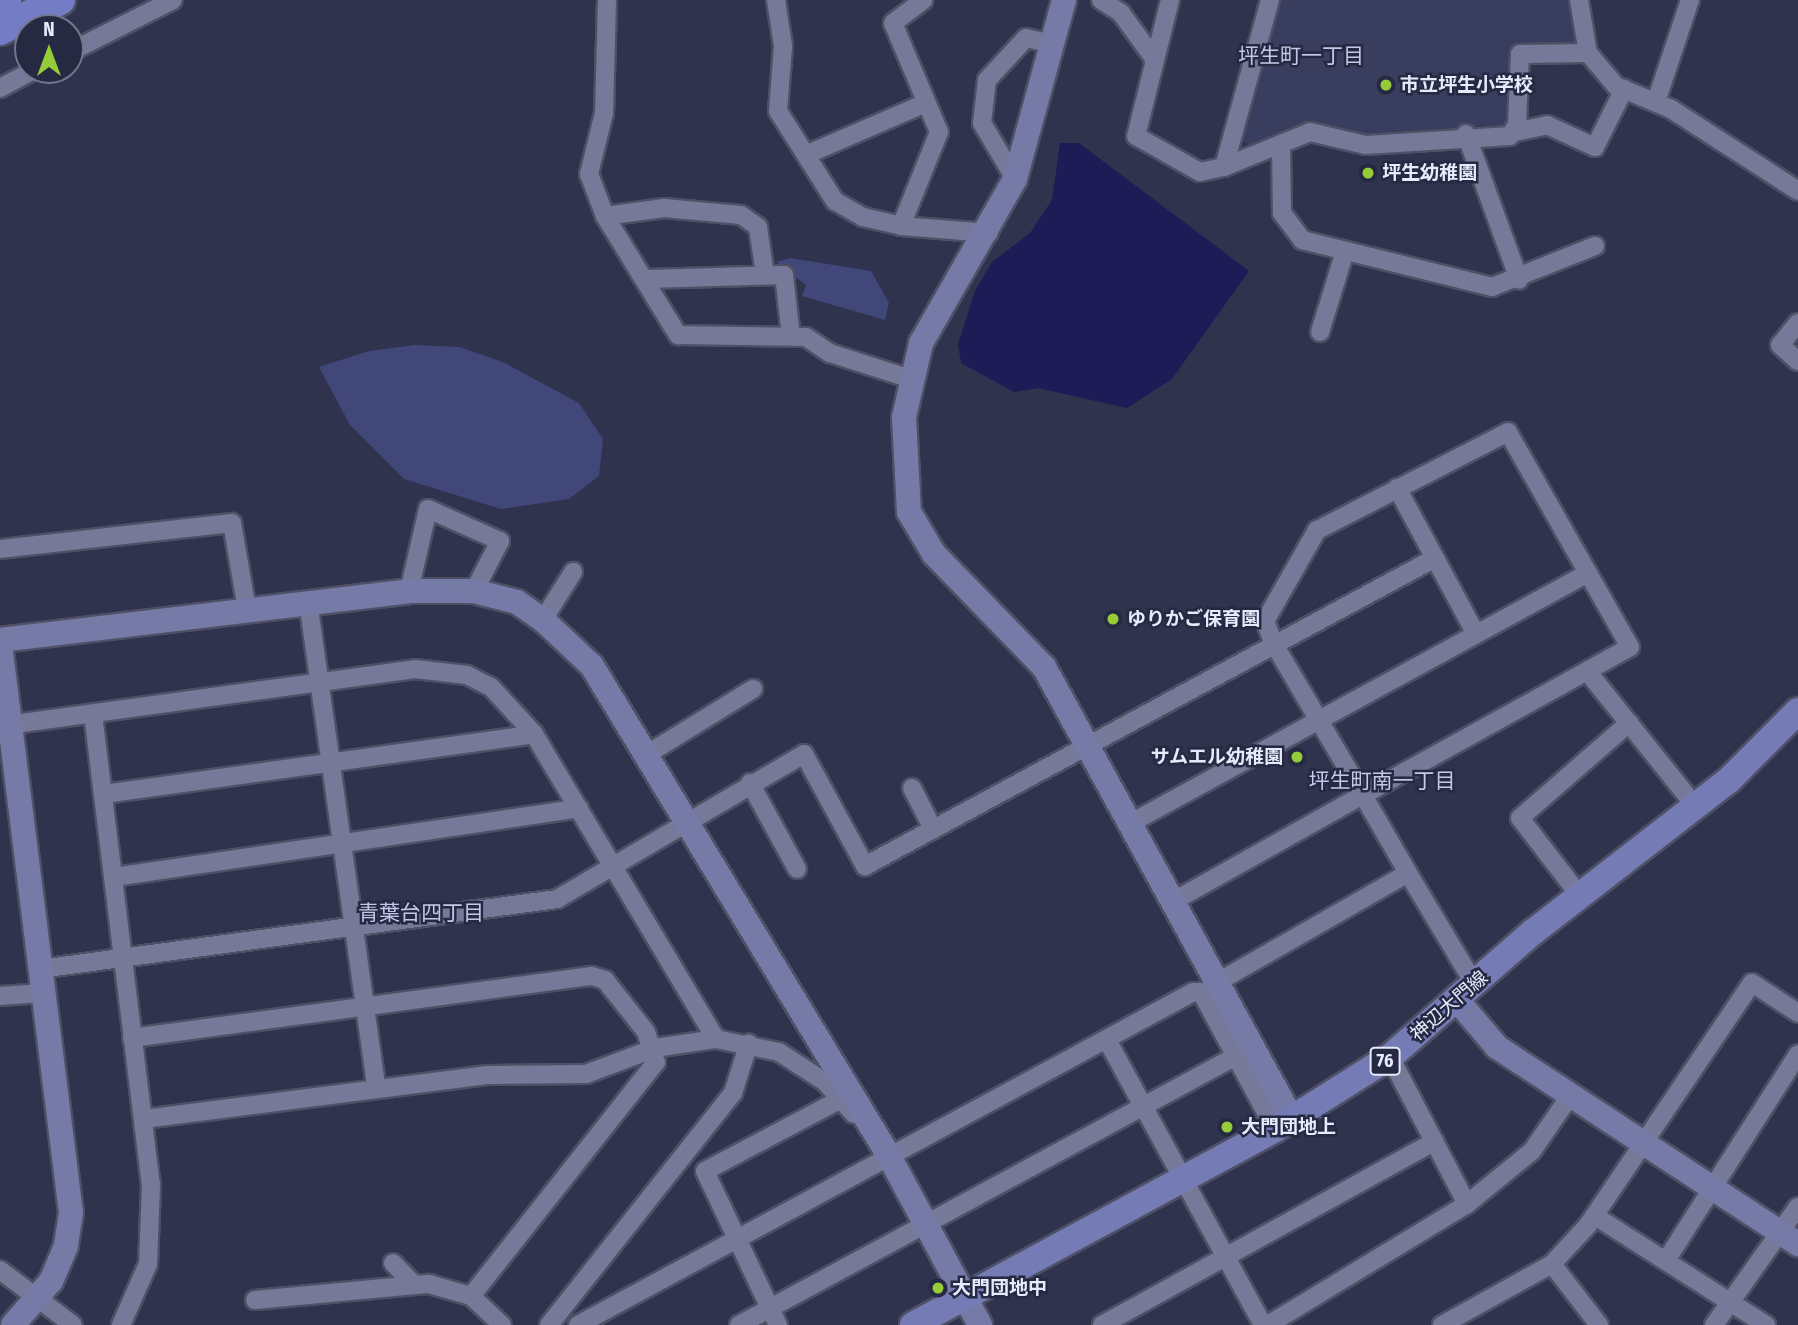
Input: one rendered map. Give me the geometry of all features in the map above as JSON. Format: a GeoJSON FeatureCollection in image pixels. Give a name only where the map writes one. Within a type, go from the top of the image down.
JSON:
{"type":"FeatureCollection","features":[{"type":"Feature","properties":{"kind":"highway"},"geometry":{"type":"LineString","coordinates":[[0,3],[6,0]]}},
{"type":"Feature","properties":{"kind":"highway"},"geometry":{"type":"LineString","coordinates":[[0,30],[60,0]]}},
{"type":"Feature","properties":{"kind":"main road","name":"神辺大門線"},"geometry":{"type":"LineString","coordinates":[[913,1325],[1283,1124],[1390,1057],[1580,896],[1696,807],[1798,711]]}},
{"type":"Feature","properties":{"kind":"street"},"geometry":{"type":"LineString","coordinates":[[84,45],[173,0]]}},
{"type":"Feature","properties":{"kind":"street"},"geometry":{"type":"LineString","coordinates":[[607,0],[604,113],[589,174],[605,216],[678,335],[791,336],[911,379]]}},
{"type":"Feature","properties":{"kind":"street"},"geometry":{"type":"LineString","coordinates":[[776,0],[783,46],[778,111],[835,201],[863,217],[901,226],[989,233]]}},
{"type":"Feature","properties":{"kind":"street"},"geometry":{"type":"LineString","coordinates":[[901,226],[939,132],[893,23],[923,0]]}},
{"type":"Feature","properties":{"kind":"street"},"geometry":{"type":"LineString","coordinates":[[1064,0],[1015,179],[989,233],[921,343],[911,379],[902,460],[909,512],[934,554],[1044,667],[1216,983],[1283,1124]]}},
{"type":"Feature","properties":{"kind":"street"},"geometry":{"type":"LineString","coordinates":[[1101,0],[1121,13],[1153,57]]}},
{"type":"Feature","properties":{"kind":"street"},"geometry":{"type":"LineString","coordinates":[[1170,0],[1153,57],[1136,136],[1200,172],[1224,167],[1310,132],[1366,145],[1437,144],[1466,134],[1515,132],[1548,125],[1595,147],[1624,89]]}},
{"type":"Feature","properties":{"kind":"street"},"geometry":{"type":"LineString","coordinates":[[1224,167],[1270,0]]}},
{"type":"Feature","properties":{"kind":"street"},"geometry":{"type":"LineString","coordinates":[[1579,0],[1588,53],[1624,89],[1656,102],[1798,191]]}},
{"type":"Feature","properties":{"kind":"street"},"geometry":{"type":"LineString","coordinates":[[1656,102],[1690,0]]}},
{"type":"Feature","properties":{"kind":"street"},"geometry":{"type":"LineString","coordinates":[[1015,179],[982,123],[987,80],[1026,38],[1053,44]]}},
{"type":"Feature","properties":{"kind":"street"},"geometry":{"type":"LineString","coordinates":[[1515,132],[1520,54],[1588,53]]}},
{"type":"Feature","properties":{"kind":"street"},"geometry":{"type":"LineString","coordinates":[[807,154],[926,103]]}},
{"type":"Feature","properties":{"kind":"street"},"geometry":{"type":"LineString","coordinates":[[1466,134],[1519,280]]}},
{"type":"Feature","properties":{"kind":"street"},"geometry":{"type":"LineString","coordinates":[[1281,144],[1287,228],[1302,240],[1492,287],[1519,280],[1595,246]]}},
{"type":"Feature","properties":{"kind":"street"},"geometry":{"type":"LineString","coordinates":[[605,216],[664,208],[741,215],[758,227],[765,275]]}},
{"type":"Feature","properties":{"kind":"street"},"geometry":{"type":"LineString","coordinates":[[1320,332],[1345,251]]}},
{"type":"Feature","properties":{"kind":"street"},"geometry":{"type":"LineString","coordinates":[[646,279],[784,275],[791,336]]}},
{"type":"Feature","properties":{"kind":"street"},"geometry":{"type":"LineString","coordinates":[[1798,323],[1780,345],[1798,361]]}},
{"type":"Feature","properties":{"kind":"street"},"geometry":{"type":"LineString","coordinates":[[1172,902],[1363,795],[1630,647],[1508,432],[1317,530],[1270,608],[1265,621],[1318,719],[1363,795],[1408,873],[1466,993],[1497,1047],[1790,1239]]}},
{"type":"Feature","properties":{"kind":"street"},"geometry":{"type":"LineString","coordinates":[[1397,488],[1476,634]]}},
{"type":"Feature","properties":{"kind":"street"},"geometry":{"type":"LineString","coordinates":[[409,591],[428,509],[500,541],[474,591]]}},
{"type":"Feature","properties":{"kind":"street"},"geometry":{"type":"LineString","coordinates":[[0,549],[232,523],[247,610]]}},
{"type":"Feature","properties":{"kind":"street"},"geometry":{"type":"LineString","coordinates":[[0,996],[41,981],[125,958],[354,924],[557,899],[688,825],[750,783],[804,754],[865,866],[1435,558]]}},
{"type":"Feature","properties":{"kind":"street"},"geometry":{"type":"LineString","coordinates":[[544,620],[573,572]]}},
{"type":"Feature","properties":{"kind":"street"},"geometry":{"type":"LineString","coordinates":[[1129,824],[1588,573]]}},
{"type":"Feature","properties":{"kind":"street"},"geometry":{"type":"LineString","coordinates":[[13,1325],[39,1299],[66,1246],[71,1213],[6,725],[0,642],[308,601],[409,591],[474,591],[517,602],[544,620],[592,666],[866,1126]]}},
{"type":"Feature","properties":{"kind":"street"},"geometry":{"type":"LineString","coordinates":[[308,601],[376,1087]]}},
{"type":"Feature","properties":{"kind":"street"},"geometry":{"type":"LineString","coordinates":[[6,725],[415,669],[467,675],[491,687],[534,734],[616,866],[716,1039]]}},
{"type":"Feature","properties":{"kind":"street"},"geometry":{"type":"LineString","coordinates":[[1587,671],[1696,807]]}},
{"type":"Feature","properties":{"kind":"street"},"geometry":{"type":"LineString","coordinates":[[646,755],[753,689]]}},
{"type":"Feature","properties":{"kind":"street"},"geometry":{"type":"LineString","coordinates":[[93,714],[144,1119],[153,1232],[141,1284],[121,1325]]}},
{"type":"Feature","properties":{"kind":"street"},"geometry":{"type":"LineString","coordinates":[[1580,896],[1520,818],[1629,723]]}},
{"type":"Feature","properties":{"kind":"street"},"geometry":{"type":"LineString","coordinates":[[104,794],[534,734]]}},
{"type":"Feature","properties":{"kind":"street"},"geometry":{"type":"LineString","coordinates":[[750,783],[797,869]]}},
{"type":"Feature","properties":{"kind":"street"},"geometry":{"type":"LineString","coordinates":[[912,788],[933,828]]}},
{"type":"Feature","properties":{"kind":"street"},"geometry":{"type":"LineString","coordinates":[[114,877],[579,808]]}},
{"type":"Feature","properties":{"kind":"street"},"geometry":{"type":"LineString","coordinates":[[1216,983],[1408,873]]}},
{"type":"Feature","properties":{"kind":"street"},"geometry":{"type":"LineString","coordinates":[[132,1038],[592,976],[605,981],[655,1048],[656,1062],[471,1296]]}},
{"type":"Feature","properties":{"kind":"street"},"geometry":{"type":"LineString","coordinates":[[1442,1325],[1552,1264],[1595,1216],[1752,983],[1798,1013]]}},
{"type":"Feature","properties":{"kind":"street"},"geometry":{"type":"LineString","coordinates":[[579,1325],[889,1156],[1201,992],[1236,1056],[1283,1124]]}},
{"type":"Feature","properties":{"kind":"street"},"geometry":{"type":"LineString","coordinates":[[144,1119],[376,1087],[487,1075],[586,1074],[655,1048],[716,1039],[748,1043],[791,1059],[841,1099],[866,1126],[889,1156],[980,1325]]}},
{"type":"Feature","properties":{"kind":"street"},"geometry":{"type":"LineString","coordinates":[[1107,1040],[1141,1107],[1265,1325],[1467,1204],[1532,1151],[1570,1096]]}},
{"type":"Feature","properties":{"kind":"street"},"geometry":{"type":"LineString","coordinates":[[548,1325],[733,1093],[748,1043]]}},
{"type":"Feature","properties":{"kind":"street"},"geometry":{"type":"LineString","coordinates":[[1667,1259],[1798,1054]]}},
{"type":"Feature","properties":{"kind":"street"},"geometry":{"type":"LineString","coordinates":[[739,1325],[1236,1056]]}},
{"type":"Feature","properties":{"kind":"street"},"geometry":{"type":"LineString","coordinates":[[1390,1057],[1467,1204]]}},
{"type":"Feature","properties":{"kind":"street"},"geometry":{"type":"LineString","coordinates":[[778,1325],[733,1241],[705,1171],[841,1099]]}},
{"type":"Feature","properties":{"kind":"street"},"geometry":{"type":"LineString","coordinates":[[1102,1325],[1229,1260],[1435,1141]]}},
{"type":"Feature","properties":{"kind":"street"},"geometry":{"type":"LineString","coordinates":[[1714,1325],[1790,1239],[1798,1207]]}},
{"type":"Feature","properties":{"kind":"street"},"geometry":{"type":"LineString","coordinates":[[1595,1216],[1667,1259],[1766,1325]]}},
{"type":"Feature","properties":{"kind":"street"},"geometry":{"type":"LineString","coordinates":[[393,1263],[413,1284]]}},
{"type":"Feature","properties":{"kind":"street"},"geometry":{"type":"LineString","coordinates":[[1552,1264],[1598,1325]]}},
{"type":"Feature","properties":{"kind":"street"},"geometry":{"type":"LineString","coordinates":[[0,1270],[72,1325]]}},
{"type":"Feature","properties":{"kind":"street"},"geometry":{"type":"LineString","coordinates":[[255,1300],[413,1284],[471,1296],[502,1325]]}},
{"type":"Feature","properties":{"kind":"shaded area","name":"市立坪生小学校"},"geometry":{"type":"Polygon","coordinates":[[[1279,0],[1574,0],[1581,19],[1578,47],[1515,46],[1514,122],[1508,129],[1481,125],[1434,137],[1366,137],[1302,124],[1253,147],[1243,141],[1279,0]]]}},
{"type":"Feature","properties":{"kind":"shaded area"},"geometry":{"type":"Polygon","coordinates":[[[1060,143],[1079,143],[1249,271],[1172,379],[1127,408],[1038,388],[1014,392],[961,363],[958,344],[975,291],[992,262],[1030,233],[1052,200],[1060,143]]]}},
{"type":"Feature","properties":{"kind":"shaded area"},"geometry":{"type":"Polygon","coordinates":[[[790,258],[871,271],[889,303],[885,320],[802,296],[806,285],[776,262],[790,258]]]}},
{"type":"Feature","properties":{"kind":"shaded area"},"geometry":{"type":"Polygon","coordinates":[[[415,345],[459,347],[503,362],[579,403],[603,439],[599,476],[569,499],[501,509],[404,479],[350,425],[319,367],[369,351],[415,345]]]}},
{"type":"Feature","properties":{"kind":"place","name":"市立坪生小学校"},"geometry":{"type":"Point","coordinates":[1386,85]}},
{"type":"Feature","properties":{"kind":"place","name":"坪生幼稚園"},"geometry":{"type":"Point","coordinates":[1368,173]}},
{"type":"Feature","properties":{"kind":"place","name":"ゆりかご保育園"},"geometry":{"type":"Point","coordinates":[1113,619]}},
{"type":"Feature","properties":{"kind":"place","name":"サムエル幼稚園"},"geometry":{"type":"Point","coordinates":[1297,757]}},
{"type":"Feature","properties":{"kind":"place","name":"大門団地上"},"geometry":{"type":"Point","coordinates":[1227,1127]}},
{"type":"Feature","properties":{"kind":"place","name":"大門団地中"},"geometry":{"type":"Point","coordinates":[938,1288]}},
{"type":"Feature","properties":{"kind":"district","name":"坪生町一丁目"},"geometry":{"type":"Point","coordinates":[1301,56]}},
{"type":"Feature","properties":{"kind":"district","name":"坪生町南一丁目"},"geometry":{"type":"Point","coordinates":[1382,781]}},
{"type":"Feature","properties":{"kind":"district","name":"青葉台四丁目"},"geometry":{"type":"Point","coordinates":[421,913]}}]}
